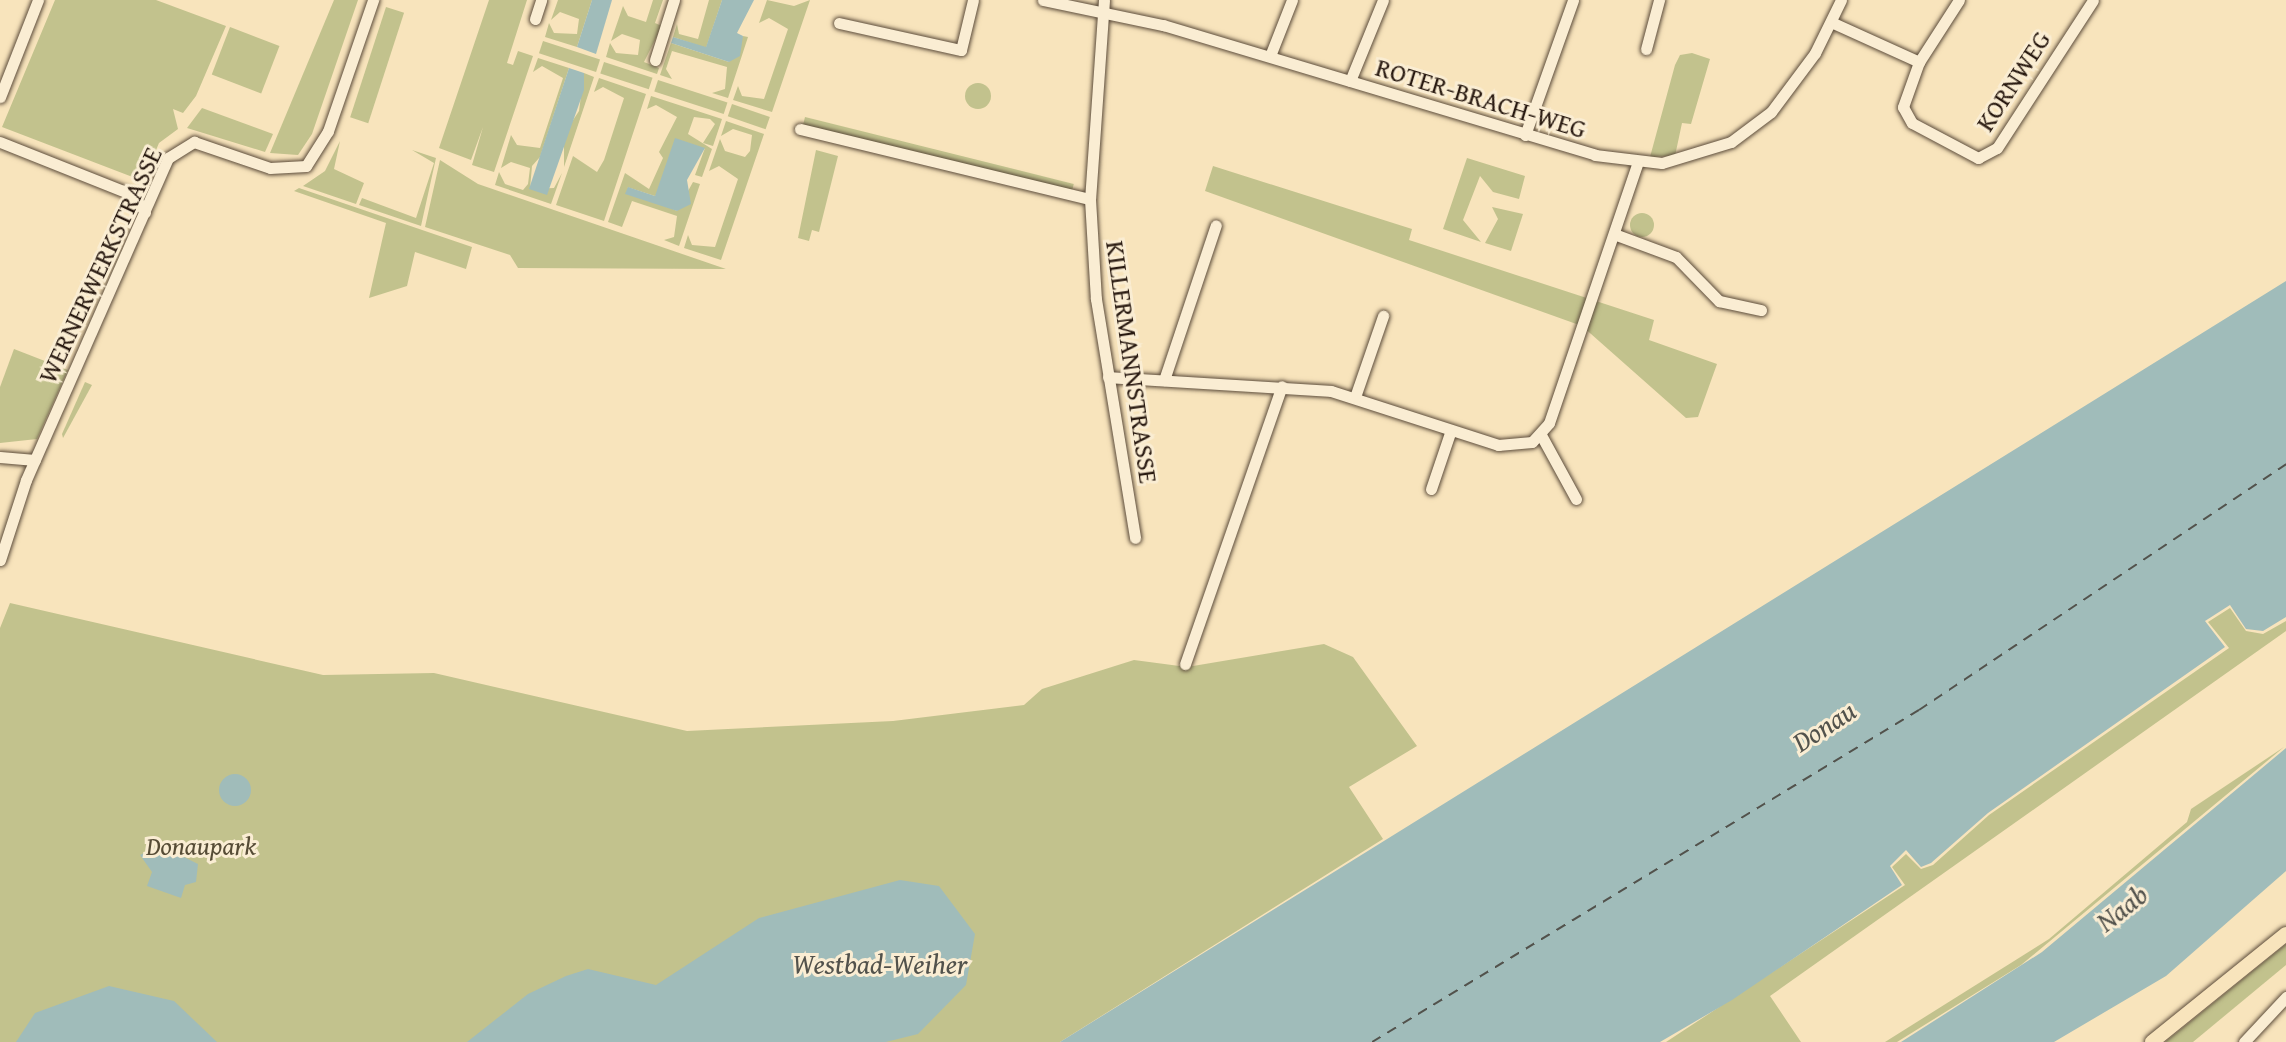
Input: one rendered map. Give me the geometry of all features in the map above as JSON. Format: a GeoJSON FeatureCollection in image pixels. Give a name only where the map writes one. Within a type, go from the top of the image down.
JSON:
{"type":"FeatureCollection","features":[{"type":"Feature","properties":{"kind":"main road"},"geometry":{"type":"LineString","coordinates":[[2152,1042],[2286,934]]}},
{"type":"Feature","properties":{"kind":"street"},"geometry":{"type":"LineString","coordinates":[[0,97],[38,0]]}},
{"type":"Feature","properties":{"kind":"street","name":"WERNERWERKSTRASSE"},"geometry":{"type":"LineString","coordinates":[[0,560],[35,460],[168,158],[186,143],[283,170],[314,159],[373,0]]}},
{"type":"Feature","properties":{"kind":"street"},"geometry":{"type":"LineString","coordinates":[[535,19],[541,0]]}},
{"type":"Feature","properties":{"kind":"street"},"geometry":{"type":"LineString","coordinates":[[655,60],[674,0]]}},
{"type":"Feature","properties":{"kind":"street"},"geometry":{"type":"LineString","coordinates":[[839,23],[961,50],[973,0]]}},
{"type":"Feature","properties":{"kind":"street","name":"ROTER-BRACH-WEG"},"geometry":{"type":"LineString","coordinates":[[1043,0],[1103,6],[1525,135],[1638,162],[1710,151],[1754,127],[1787,95],[1841,0]]}},
{"type":"Feature","properties":{"kind":"street"},"geometry":{"type":"LineString","coordinates":[[1270,56],[1292,0]]}},
{"type":"Feature","properties":{"kind":"street"},"geometry":{"type":"LineString","coordinates":[[1350,81],[1383,0]]}},
{"type":"Feature","properties":{"kind":"street"},"geometry":{"type":"LineString","coordinates":[[1525,135],[1573,0]]}},
{"type":"Feature","properties":{"kind":"street"},"geometry":{"type":"LineString","coordinates":[[1646,49],[1659,0]]}},
{"type":"Feature","properties":{"kind":"street","name":"KORNWEG"},"geometry":{"type":"LineString","coordinates":[[1959,0],[1919,62],[1905,116],[1987,157],[2093,0]]}},
{"type":"Feature","properties":{"kind":"street","name":"KILLERMANNSTRASSE"},"geometry":{"type":"LineString","coordinates":[[1103,6],[1090,199],[1108,377],[1135,538]]}},
{"type":"Feature","properties":{"kind":"street"},"geometry":{"type":"LineString","coordinates":[[1831,22],[1919,62]]}},
{"type":"Feature","properties":{"kind":"street"},"geometry":{"type":"LineString","coordinates":[[800,129],[1090,199]]}},
{"type":"Feature","properties":{"kind":"street"},"geometry":{"type":"LineString","coordinates":[[0,142],[133,195],[145,212]]}},
{"type":"Feature","properties":{"kind":"street"},"geometry":{"type":"LineString","coordinates":[[1576,499],[1541,435],[1638,162]]}},
{"type":"Feature","properties":{"kind":"street"},"geometry":{"type":"LineString","coordinates":[[1164,380],[1216,225]]}},
{"type":"Feature","properties":{"kind":"street"},"geometry":{"type":"LineString","coordinates":[[1614,234],[1676,257],[1719,301],[1761,310]]}},
{"type":"Feature","properties":{"kind":"street"},"geometry":{"type":"LineString","coordinates":[[1355,397],[1383,316]]}},
{"type":"Feature","properties":{"kind":"street"},"geometry":{"type":"LineString","coordinates":[[1108,377],[1282,386],[1355,397],[1510,447],[1541,435]]}},
{"type":"Feature","properties":{"kind":"street"},"geometry":{"type":"LineString","coordinates":[[1185,664],[1282,386]]}},
{"type":"Feature","properties":{"kind":"street"},"geometry":{"type":"LineString","coordinates":[[1431,489],[1451,430]]}},
{"type":"Feature","properties":{"kind":"street"},"geometry":{"type":"LineString","coordinates":[[0,457],[35,460]]}},
{"type":"Feature","properties":{"kind":"street"},"geometry":{"type":"LineString","coordinates":[[2244,1042],[2286,997]]}},
{"type":"Feature","properties":{"kind":"green space"},"geometry":{"type":"Polygon","coordinates":[[[55,0],[156,0],[226,26],[196,96],[183,113],[173,109],[178,129],[159,143],[143,181],[2,127],[55,0]]]}},
{"type":"Feature","properties":{"kind":"green space"},"geometry":{"type":"Polygon","coordinates":[[[334,0],[358,0],[312,134],[298,155],[270,153],[334,0]]]}},
{"type":"Feature","properties":{"kind":"green space"},"geometry":{"type":"Polygon","coordinates":[[[489,0],[527,0],[507,63],[513,65],[518,51],[533,56],[494,172],[472,165],[483,127],[471,160],[439,148],[489,0]]]}},
{"type":"Feature","properties":{"kind":"green space"},"geometry":{"type":"Polygon","coordinates":[[[558,0],[592,0],[577,47],[545,37],[549,23],[554,33],[577,34],[579,19],[560,12],[551,20],[558,0]]]}},
{"type":"Feature","properties":{"kind":"green space"},"geometry":{"type":"Polygon","coordinates":[[[653,0],[663,0],[655,23],[662,26],[644,62],[659,68],[657,74],[606,57],[610,43],[616,53],[638,55],[640,40],[622,34],[611,41],[623,6],[628,16],[646,22],[653,0]]]}},
{"type":"Feature","properties":{"kind":"green space"},"geometry":{"type":"Polygon","coordinates":[[[709,0],[722,0],[706,48],[673,37],[677,24],[679,34],[698,39],[709,0]]]}},
{"type":"Feature","properties":{"kind":"green space"},"geometry":{"type":"Polygon","coordinates":[[[767,0],[794,6],[810,0],[772,112],[733,100],[738,86],[742,96],[764,99],[788,29],[769,18],[759,23],[767,0]]]}},
{"type":"Feature","properties":{"kind":"green space"},"geometry":{"type":"Polygon","coordinates":[[[386,7],[404,13],[368,123],[350,117],[386,7]]]}},
{"type":"Feature","properties":{"kind":"green space"},"geometry":{"type":"Polygon","coordinates":[[[230,27],[279,46],[261,94],[212,75],[230,27]]]}},
{"type":"Feature","properties":{"kind":"green space"},"geometry":{"type":"Polygon","coordinates":[[[743,36],[748,37],[728,98],[712,93],[725,89],[727,67],[672,51],[666,69],[672,79],[660,75],[671,43],[729,62],[743,36]]]}},
{"type":"Feature","properties":{"kind":"green space"},"geometry":{"type":"Polygon","coordinates":[[[543,41],[600,60],[596,72],[539,53],[543,41]]]}},
{"type":"Feature","properties":{"kind":"green space"},"geometry":{"type":"Polygon","coordinates":[[[1692,53],[1710,59],[1691,124],[1682,123],[1675,156],[1650,157],[1675,65],[1680,55],[1692,53]]]}},
{"type":"Feature","properties":{"kind":"green space"},"geometry":{"type":"Polygon","coordinates":[[[538,58],[569,68],[540,157],[532,166],[530,189],[554,188],[562,173],[551,204],[495,185],[499,172],[505,184],[523,190],[528,184],[530,168],[511,162],[501,168],[511,135],[517,145],[540,148],[563,78],[542,66],[533,72],[538,58]]]}},
{"type":"Feature","properties":{"kind":"green space"},"geometry":{"type":"Polygon","coordinates":[[[604,62],[653,78],[649,89],[600,73],[604,62]]]}},
{"type":"Feature","properties":{"kind":"green space"},"geometry":{"type":"Polygon","coordinates":[[[584,73],[594,77],[564,167],[564,134],[579,111],[584,73]]]}},
{"type":"Feature","properties":{"kind":"green space"},"geometry":{"type":"Polygon","coordinates":[[[599,78],[646,94],[604,221],[556,205],[573,156],[597,172],[604,160],[624,98],[603,87],[594,92],[599,78]]]}},
{"type":"Feature","properties":{"kind":"green space"},"geometry":{"type":"Polygon","coordinates":[[[658,80],[727,103],[724,114],[654,91],[658,80]]]}},
{"type":"Feature","properties":{"kind":"green space"},"geometry":{"type":"Polygon","coordinates":[[[978,83],[987,87],[991,96],[987,105],[978,109],[969,105],[965,96],[969,87],[978,83]]]}},
{"type":"Feature","properties":{"kind":"green space"},"geometry":{"type":"Polygon","coordinates":[[[651,96],[722,119],[713,146],[703,143],[715,124],[710,119],[694,117],[688,134],[712,149],[702,177],[695,175],[705,148],[655,196],[627,187],[677,211],[693,182],[700,184],[679,246],[664,240],[674,237],[677,216],[632,201],[622,227],[608,222],[625,173],[649,189],[663,158],[659,152],[677,117],[656,105],[647,109],[651,96]]]}},
{"type":"Feature","properties":{"kind":"green space"},"geometry":{"type":"Polygon","coordinates":[[[732,104],[770,117],[766,129],[728,116],[732,104]]]}},
{"type":"Feature","properties":{"kind":"green space"},"geometry":{"type":"Polygon","coordinates":[[[202,108],[273,134],[265,152],[187,128],[202,108]]]}},
{"type":"Feature","properties":{"kind":"green space"},"geometry":{"type":"Polygon","coordinates":[[[805,117],[1074,184],[1071,194],[803,127],[805,117]]]}},
{"type":"Feature","properties":{"kind":"green space"},"geometry":{"type":"Polygon","coordinates":[[[726,121],[764,134],[721,260],[684,248],[688,235],[692,245],[715,247],[738,179],[719,166],[709,171],[720,139],[725,151],[745,157],[750,151],[752,135],[733,129],[721,136],[726,121]]]}},
{"type":"Feature","properties":{"kind":"green space"},"geometry":{"type":"Polygon","coordinates":[[[340,141],[334,169],[364,183],[356,204],[303,186],[325,171],[340,141]]]}},
{"type":"Feature","properties":{"kind":"green space"},"geometry":{"type":"Polygon","coordinates":[[[412,150],[436,158],[421,226],[359,205],[362,198],[416,218],[434,163],[412,150]]]}},
{"type":"Feature","properties":{"kind":"green space"},"geometry":{"type":"Polygon","coordinates":[[[816,150],[838,156],[819,232],[812,230],[809,241],[798,238],[816,150]]]}},
{"type":"Feature","properties":{"kind":"green space"},"geometry":{"type":"Polygon","coordinates":[[[1467,158],[1525,176],[1519,199],[1493,192],[1480,176],[1463,220],[1481,242],[1443,229],[1467,158]]]}},
{"type":"Feature","properties":{"kind":"green space"},"geometry":{"type":"Polygon","coordinates":[[[440,160],[478,184],[726,269],[518,268],[510,255],[425,227],[440,160]]]}},
{"type":"Feature","properties":{"kind":"green space"},"geometry":{"type":"Polygon","coordinates":[[[1213,166],[1412,229],[1409,240],[1654,320],[1649,340],[1717,364],[1698,417],[1686,418],[1582,326],[1205,191],[1213,166]]]}},
{"type":"Feature","properties":{"kind":"green space"},"geometry":{"type":"Polygon","coordinates":[[[299,188],[472,247],[466,269],[415,252],[407,286],[369,298],[386,223],[294,191],[299,188]]]}},
{"type":"Feature","properties":{"kind":"green space"},"geometry":{"type":"Polygon","coordinates":[[[1492,207],[1523,214],[1511,251],[1485,243],[1498,219],[1492,207]]]}},
{"type":"Feature","properties":{"kind":"green space"},"geometry":{"type":"Polygon","coordinates":[[[1642,213],[1651,216],[1654,225],[1651,234],[1642,237],[1633,234],[1630,225],[1633,216],[1642,213]]]}},
{"type":"Feature","properties":{"kind":"green space"},"geometry":{"type":"Polygon","coordinates":[[[14,349],[68,370],[37,439],[0,443],[0,387],[14,349]]]}},
{"type":"Feature","properties":{"kind":"green space"},"geometry":{"type":"Polygon","coordinates":[[[85,382],[92,385],[63,438],[62,434],[85,382]]]}},
{"type":"Feature","properties":{"kind":"green space","name":"Donaupark"},"geometry":{"type":"Polygon","coordinates":[[[10,603],[323,675],[434,673],[687,731],[893,721],[1024,705],[1042,689],[1134,660],[1187,667],[1324,644],[1353,657],[1417,746],[1349,787],[1383,839],[1060,1042],[0,1042],[0,628],[10,603]]]}},
{"type":"Feature","properties":{"kind":"green space"},"geometry":{"type":"Polygon","coordinates":[[[2230,608],[2246,631],[2263,634],[2286,621],[2286,631],[1770,996],[1801,1042],[1666,1042],[1905,885],[1892,867],[1906,854],[1921,869],[1933,865],[1989,815],[2229,648],[2208,622],[2230,608]]]}},
{"type":"Feature","properties":{"kind":"green space"},"geometry":{"type":"Polygon","coordinates":[[[2284,747],[2021,965],[1897,1042],[1885,1042],[2049,939],[2187,822],[2191,809],[2284,747]]]}},
{"type":"Feature","properties":{"kind":"green space"},"geometry":{"type":"Polygon","coordinates":[[[2286,944],[2286,965],[2193,1042],[2165,1042],[2286,944]]]}},
{"type":"Feature","properties":{"kind":"water"},"geometry":{"type":"Polygon","coordinates":[[[592,0],[612,0],[596,54],[577,47],[592,0]]]}},
{"type":"Feature","properties":{"kind":"water"},"geometry":{"type":"Polygon","coordinates":[[[722,0],[754,0],[737,33],[743,36],[740,56],[729,62],[671,43],[673,37],[706,47],[722,0]]]}},
{"type":"Feature","properties":{"kind":"water"},"geometry":{"type":"Polygon","coordinates":[[[569,68],[584,73],[584,90],[547,195],[529,189],[569,68]]]}},
{"type":"Feature","properties":{"kind":"water"},"geometry":{"type":"Polygon","coordinates":[[[675,138],[705,148],[687,180],[691,204],[677,211],[625,194],[628,187],[655,196],[675,138]]]}},
{"type":"Feature","properties":{"kind":"water","name":"Donau"},"geometry":{"type":"Polygon","coordinates":[[[2286,281],[2286,617],[2263,631],[2246,629],[2230,605],[2205,621],[2225,647],[1988,813],[1931,863],[1921,867],[1906,850],[1890,866],[1902,885],[1732,1000],[1660,1042],[1060,1042],[2286,281]]]}},
{"type":"Feature","properties":{"kind":"water","name":"Naab"},"geometry":{"type":"Polygon","coordinates":[[[2286,748],[2286,871],[2166,976],[2054,1042],[1901,1042],[2042,952],[2286,748]]]}},
{"type":"Feature","properties":{"kind":"water"},"geometry":{"type":"Polygon","coordinates":[[[235,774],[247,778],[251,790],[247,802],[235,806],[223,802],[219,790],[223,778],[235,774]]]}},
{"type":"Feature","properties":{"kind":"water"},"geometry":{"type":"Polygon","coordinates":[[[160,845],[198,864],[196,882],[185,885],[181,898],[147,886],[152,872],[140,855],[160,845]]]}},
{"type":"Feature","properties":{"kind":"water","name":"Westbad-Weiher"},"geometry":{"type":"Polygon","coordinates":[[[900,880],[939,886],[975,934],[966,985],[918,1034],[886,1042],[467,1042],[528,994],[566,976],[588,969],[656,985],[759,918],[900,880]]]}},
{"type":"Feature","properties":{"kind":"water"},"geometry":{"type":"Polygon","coordinates":[[[109,986],[174,1001],[217,1042],[16,1042],[35,1013],[109,986]]]}},
{"type":"Feature","properties":{"kind":"ferry route"},"geometry":{"type":"LineString","coordinates":[[1372,1042],[1919,710],[2286,464]]}}]}
